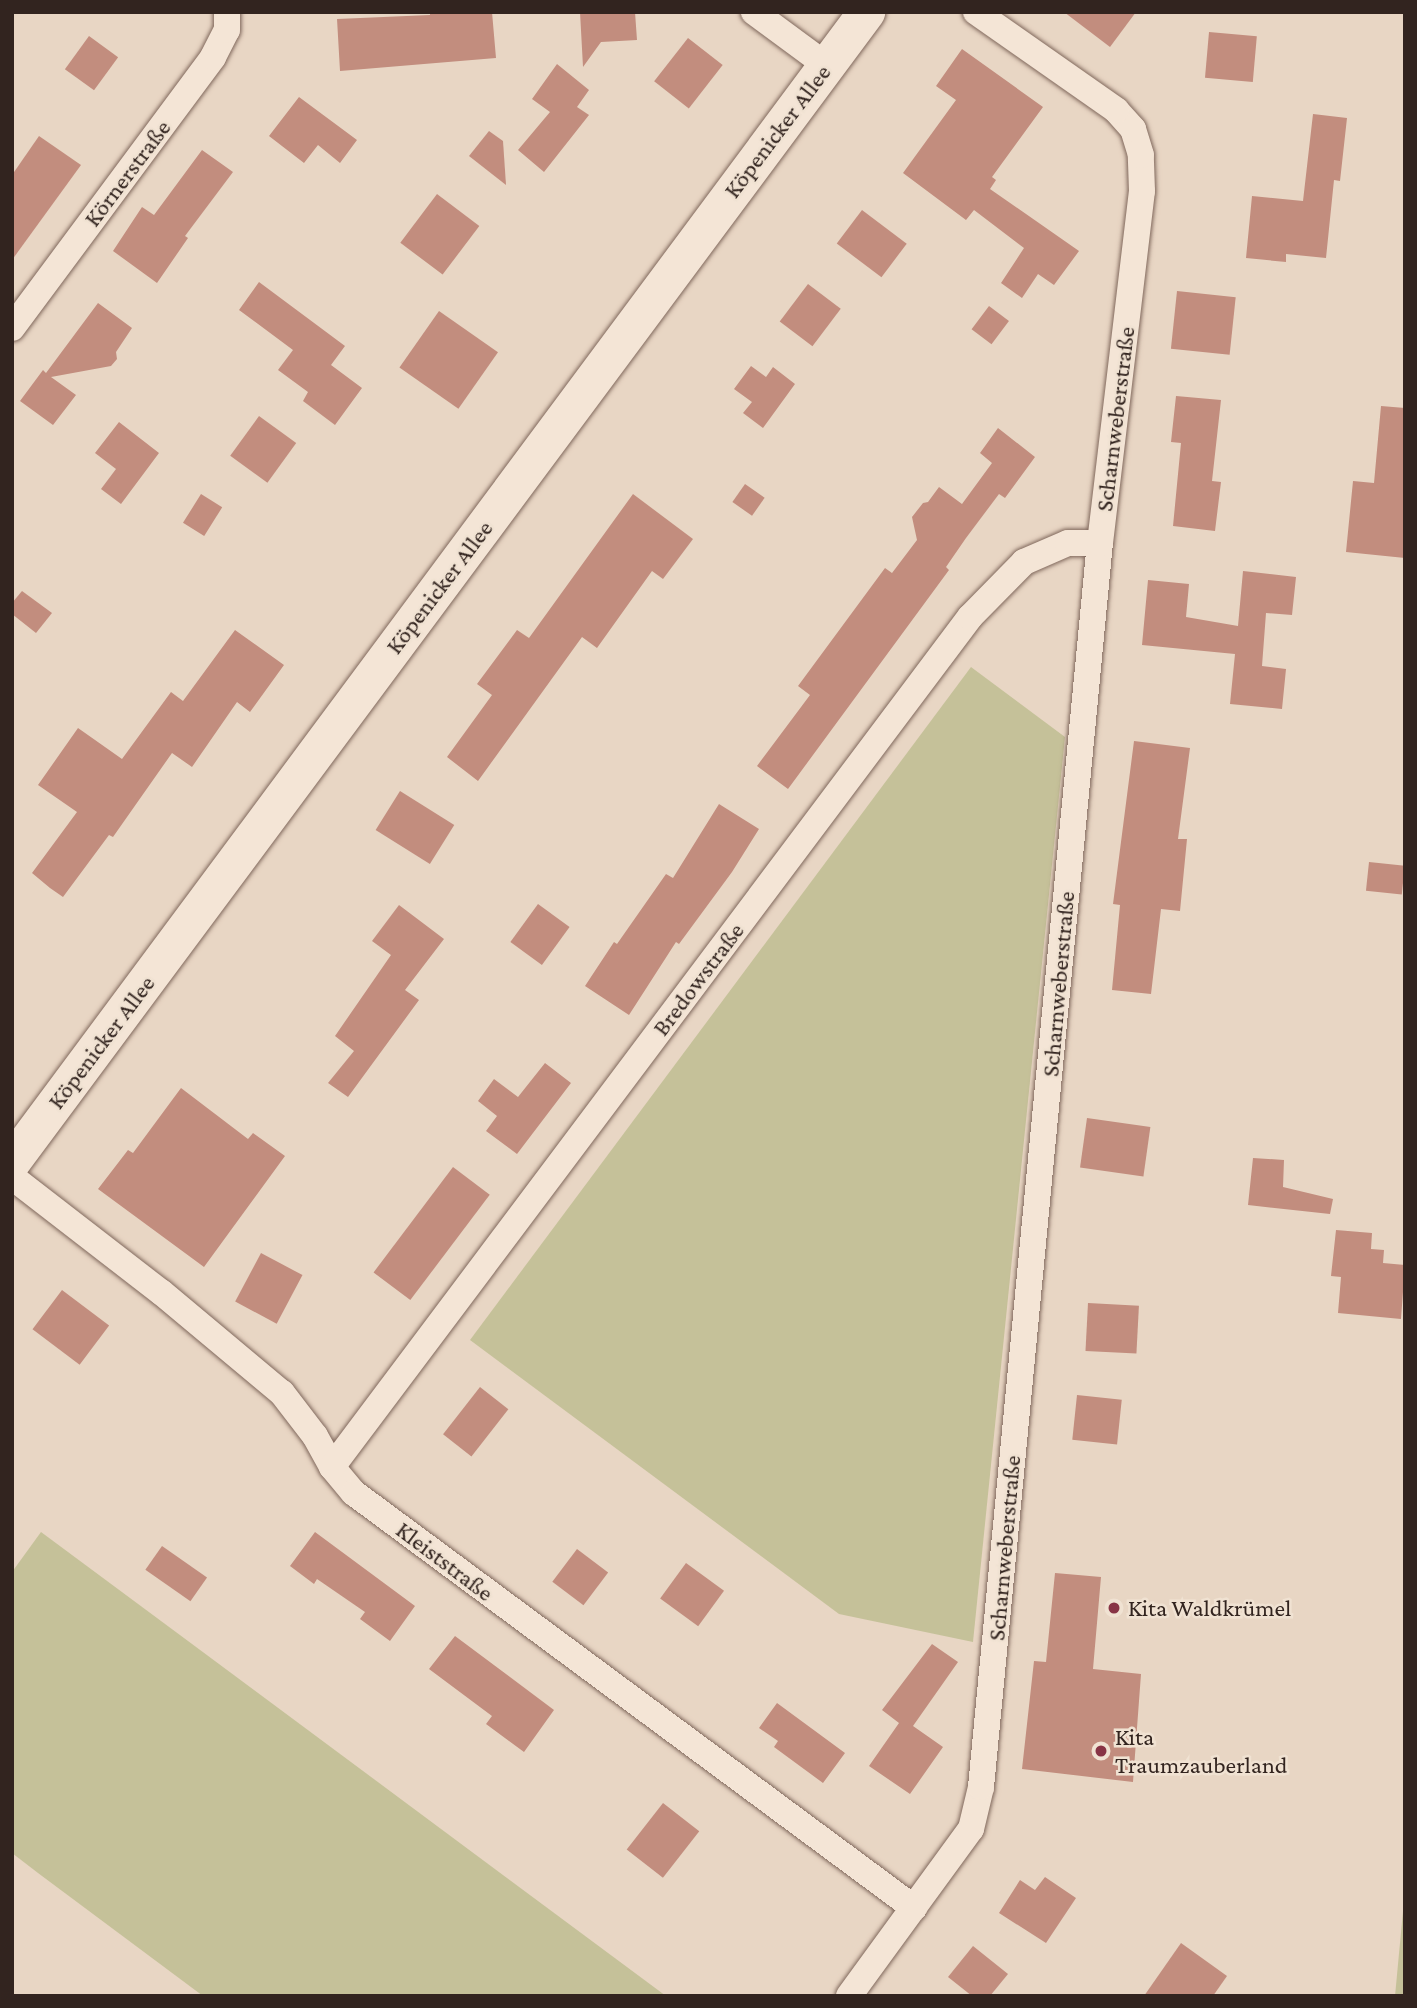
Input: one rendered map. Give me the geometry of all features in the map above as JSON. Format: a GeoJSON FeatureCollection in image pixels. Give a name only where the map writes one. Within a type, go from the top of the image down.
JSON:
{"type":"FeatureCollection","features":[{"type":"Feature","properties":{"kind":"street","name":"Körnerstraße"},"geometry":{"type":"LineString","coordinates":[[12,328],[213,57],[226,30],[227,12]]}},
{"type":"Feature","properties":{"kind":"street"},"geometry":{"type":"LineString","coordinates":[[754,12],[826,65]]}},
{"type":"Feature","properties":{"kind":"street","name":"Köpenicker Allee"},"geometry":{"type":"LineString","coordinates":[[12,1161],[866,12]]}},
{"type":"Feature","properties":{"kind":"street","name":"Scharnweberstraße"},"geometry":{"type":"LineString","coordinates":[[849,1996],[971,1829],[981,1787],[1100,543],[1142,191],[1141,155],[1133,129],[1116,110],[976,12]]}},
{"type":"Feature","properties":{"kind":"street","name":"Bredowstraße"},"geometry":{"type":"LineString","coordinates":[[332,1467],[970,617],[1024,562],[1068,543],[1100,543]]}},
{"type":"Feature","properties":{"kind":"street","name":"Kleiststraße"},"geometry":{"type":"LineString","coordinates":[[12,1177],[161,1292],[282,1393],[315,1436],[332,1467],[354,1493],[491,1597],[915,1908]]}},
{"type":"Feature","properties":{"kind":"shaded area"},"geometry":{"type":"Polygon","coordinates":[[[971,667],[1065,737],[973,1642],[839,1614],[470,1340],[971,667]]]}},
{"type":"Feature","properties":{"kind":"shaded area"},"geometry":{"type":"Polygon","coordinates":[[[41,1532],[666,1996],[203,1996],[12,1853],[12,1572],[41,1532]]]}},
{"type":"Feature","properties":{"kind":"shaded area"},"geometry":{"type":"Polygon","coordinates":[[[1405,1890],[1405,1996],[1395,1996],[1405,1890]]]}},
{"type":"Feature","properties":{"kind":"building"},"geometry":{"type":"Polygon","coordinates":[[[430,12],[492,12],[496,58],[340,71],[337,19],[430,15],[430,12]]]}},
{"type":"Feature","properties":{"kind":"building"},"geometry":{"type":"Polygon","coordinates":[[[580,12],[635,12],[637,40],[601,42],[583,67],[580,12]]]}},
{"type":"Feature","properties":{"kind":"building"},"geometry":{"type":"Polygon","coordinates":[[[1064,12],[1136,12],[1110,47],[1064,12]]]}},
{"type":"Feature","properties":{"kind":"building"},"geometry":{"type":"Polygon","coordinates":[[[1209,32],[1257,36],[1253,82],[1205,78],[1209,32]]]}},
{"type":"Feature","properties":{"kind":"building"},"geometry":{"type":"Polygon","coordinates":[[[89,36],[118,57],[94,90],[65,69],[89,36]]]}},
{"type":"Feature","properties":{"kind":"building"},"geometry":{"type":"Polygon","coordinates":[[[688,38],[723,65],[689,108],[654,81],[688,38]]]}},
{"type":"Feature","properties":{"kind":"building"},"geometry":{"type":"Polygon","coordinates":[[[962,49],[1043,107],[992,177],[996,180],[990,189],[1079,251],[1054,285],[1038,274],[1022,298],[1001,283],[1024,248],[974,210],[966,220],[903,173],[956,100],[936,86],[962,49]]]}},
{"type":"Feature","properties":{"kind":"building"},"geometry":{"type":"Polygon","coordinates":[[[557,64],[589,90],[577,107],[589,115],[544,172],[518,150],[550,112],[532,99],[557,64]]]}},
{"type":"Feature","properties":{"kind":"building"},"geometry":{"type":"Polygon","coordinates":[[[299,97],[357,140],[340,163],[318,145],[304,163],[269,136],[299,97]]]}},
{"type":"Feature","properties":{"kind":"building"},"geometry":{"type":"Polygon","coordinates":[[[1313,114],[1347,118],[1340,181],[1334,180],[1326,258],[1286,254],[1286,262],[1246,258],[1252,196],[1303,201],[1313,114]]]}},
{"type":"Feature","properties":{"kind":"building"},"geometry":{"type":"Polygon","coordinates":[[[489,131],[503,141],[506,185],[469,156],[489,131]]]}},
{"type":"Feature","properties":{"kind":"building"},"geometry":{"type":"Polygon","coordinates":[[[39,136],[81,165],[12,260],[12,175],[39,136]]]}},
{"type":"Feature","properties":{"kind":"building"},"geometry":{"type":"Polygon","coordinates":[[[202,150],[233,172],[185,236],[188,238],[157,283],[113,251],[142,207],[154,215],[202,150]]]}},
{"type":"Feature","properties":{"kind":"building"},"geometry":{"type":"Polygon","coordinates":[[[437,194],[479,226],[443,275],[400,243],[437,194]]]}},
{"type":"Feature","properties":{"kind":"building"},"geometry":{"type":"Polygon","coordinates":[[[862,210],[907,244],[881,277],[837,244],[862,210]]]}},
{"type":"Feature","properties":{"kind":"building"},"geometry":{"type":"Polygon","coordinates":[[[259,282],[345,346],[331,365],[362,388],[335,425],[303,401],[308,392],[278,370],[293,350],[239,310],[259,282]]]}},
{"type":"Feature","properties":{"kind":"building"},"geometry":{"type":"Polygon","coordinates":[[[808,284],[841,309],[812,346],[780,322],[808,284]]]}},
{"type":"Feature","properties":{"kind":"building"},"geometry":{"type":"Polygon","coordinates":[[[1177,291],[1236,297],[1230,355],[1171,349],[1177,291]]]}},
{"type":"Feature","properties":{"kind":"building"},"geometry":{"type":"Polygon","coordinates":[[[98,303],[132,328],[116,352],[117,359],[111,366],[51,377],[76,395],[53,425],[20,401],[43,370],[46,373],[98,303]]]}},
{"type":"Feature","properties":{"kind":"building"},"geometry":{"type":"Polygon","coordinates":[[[989,306],[1009,321],[992,344],[972,329],[989,306]]]}},
{"type":"Feature","properties":{"kind":"building"},"geometry":{"type":"Polygon","coordinates":[[[439,311],[498,352],[458,409],[399,368],[439,311]]]}},
{"type":"Feature","properties":{"kind":"building"},"geometry":{"type":"Polygon","coordinates":[[[751,366],[766,377],[773,367],[795,384],[763,428],[743,413],[752,402],[734,389],[751,366]]]}},
{"type":"Feature","properties":{"kind":"building"},"geometry":{"type":"Polygon","coordinates":[[[1176,396],[1221,400],[1212,481],[1221,482],[1215,531],[1173,526],[1181,443],[1171,442],[1176,396]]]}},
{"type":"Feature","properties":{"kind":"building"},"geometry":{"type":"Polygon","coordinates":[[[1381,406],[1405,408],[1405,558],[1346,552],[1353,481],[1374,483],[1381,406]]]}},
{"type":"Feature","properties":{"kind":"building"},"geometry":{"type":"Polygon","coordinates":[[[259,416],[296,443],[267,483],[230,456],[259,416]]]}},
{"type":"Feature","properties":{"kind":"building"},"geometry":{"type":"Polygon","coordinates":[[[119,422],[159,453],[121,504],[101,489],[116,469],[95,453],[119,422]]]}},
{"type":"Feature","properties":{"kind":"building"},"geometry":{"type":"Polygon","coordinates":[[[998,428],[1035,457],[1005,498],[999,494],[966,538],[946,567],[949,570],[788,789],[757,766],[810,695],[798,686],[885,568],[892,573],[917,540],[912,517],[923,503],[928,502],[939,487],[962,504],[992,463],[980,453],[998,428]]]}},
{"type":"Feature","properties":{"kind":"building"},"geometry":{"type":"Polygon","coordinates":[[[745,484],[765,498],[752,516],[732,502],[745,484]]]}},
{"type":"Feature","properties":{"kind":"building"},"geometry":{"type":"Polygon","coordinates":[[[201,494],[222,507],[204,536],[183,523],[201,494]]]}},
{"type":"Feature","properties":{"kind":"building"},"geometry":{"type":"Polygon","coordinates":[[[633,494],[693,539],[663,579],[652,571],[597,648],[582,637],[478,781],[447,757],[492,695],[477,684],[517,630],[529,638],[633,494]]]}},
{"type":"Feature","properties":{"kind":"building"},"geometry":{"type":"Polygon","coordinates":[[[1243,571],[1296,577],[1292,615],[1266,613],[1262,666],[1286,669],[1282,709],[1230,704],[1235,654],[1142,645],[1148,580],[1189,584],[1186,617],[1238,626],[1243,571]]]}},
{"type":"Feature","properties":{"kind":"building"},"geometry":{"type":"Polygon","coordinates":[[[22,591],[52,613],[36,633],[12,614],[12,603],[22,591]]]}},
{"type":"Feature","properties":{"kind":"building"},"geometry":{"type":"Polygon","coordinates":[[[235,630],[284,665],[250,712],[237,702],[192,767],[172,753],[113,837],[109,835],[63,897],[32,873],[77,812],[38,785],[78,728],[122,759],[171,692],[183,701],[235,630]]]}},
{"type":"Feature","properties":{"kind":"building"},"geometry":{"type":"Polygon","coordinates":[[[1134,741],[1190,748],[1178,839],[1187,839],[1180,911],[1161,909],[1151,994],[1112,990],[1120,905],[1113,904],[1134,741]]]}},
{"type":"Feature","properties":{"kind":"building"},"geometry":{"type":"Polygon","coordinates":[[[400,791],[454,825],[430,864],[376,830],[400,791]]]}},
{"type":"Feature","properties":{"kind":"building"},"geometry":{"type":"Polygon","coordinates":[[[719,804],[759,829],[732,872],[679,944],[676,942],[629,1015],[585,986],[614,942],[617,944],[666,874],[673,878],[719,804]]]}},
{"type":"Feature","properties":{"kind":"building"},"geometry":{"type":"Polygon","coordinates":[[[1369,862],[1405,866],[1402,895],[1366,891],[1369,862]]]}},
{"type":"Feature","properties":{"kind":"building"},"geometry":{"type":"Polygon","coordinates":[[[538,904],[570,927],[542,965],[510,942],[538,904]]]}},
{"type":"Feature","properties":{"kind":"building"},"geometry":{"type":"Polygon","coordinates":[[[399,905],[444,939],[405,990],[419,1000],[348,1097],[328,1083],[354,1051],[335,1036],[391,955],[372,941],[399,905]]]}},
{"type":"Feature","properties":{"kind":"building"},"geometry":{"type":"Polygon","coordinates":[[[545,1063],[571,1083],[517,1154],[486,1131],[497,1116],[478,1101],[494,1079],[518,1097],[545,1063]]]}},
{"type":"Feature","properties":{"kind":"building"},"geometry":{"type":"Polygon","coordinates":[[[181,1088],[248,1139],[253,1133],[285,1156],[204,1267],[98,1189],[128,1150],[133,1153],[181,1088]]]}},
{"type":"Feature","properties":{"kind":"building"},"geometry":{"type":"Polygon","coordinates":[[[1087,1118],[1150,1127],[1143,1176],[1080,1168],[1087,1118]]]}},
{"type":"Feature","properties":{"kind":"building"},"geometry":{"type":"Polygon","coordinates":[[[1253,1158],[1284,1160],[1283,1187],[1333,1199],[1330,1214],[1248,1205],[1253,1158]]]}},
{"type":"Feature","properties":{"kind":"building"},"geometry":{"type":"Polygon","coordinates":[[[453,1167],[490,1195],[410,1300],[374,1272],[453,1167]]]}},
{"type":"Feature","properties":{"kind":"building"},"geometry":{"type":"Polygon","coordinates":[[[1336,1230],[1372,1233],[1371,1249],[1384,1250],[1383,1263],[1405,1265],[1401,1319],[1338,1313],[1341,1277],[1331,1276],[1336,1230]]]}},
{"type":"Feature","properties":{"kind":"building"},"geometry":{"type":"Polygon","coordinates":[[[261,1253],[302,1275],[277,1324],[235,1302],[261,1253]]]}},
{"type":"Feature","properties":{"kind":"building"},"geometry":{"type":"Polygon","coordinates":[[[62,1290],[109,1326],[80,1365],[33,1329],[62,1290]]]}},
{"type":"Feature","properties":{"kind":"building"},"geometry":{"type":"Polygon","coordinates":[[[1088,1303],[1139,1306],[1136,1354],[1085,1351],[1088,1303]]]}},
{"type":"Feature","properties":{"kind":"building"},"geometry":{"type":"Polygon","coordinates":[[[480,1387],[508,1409],[471,1456],[443,1434],[480,1387]]]}},
{"type":"Feature","properties":{"kind":"building"},"geometry":{"type":"Polygon","coordinates":[[[1077,1395],[1122,1400],[1117,1444],[1072,1440],[1077,1395]]]}},
{"type":"Feature","properties":{"kind":"building"},"geometry":{"type":"Polygon","coordinates":[[[315,1532],[415,1606],[390,1641],[360,1619],[365,1612],[317,1579],[314,1584],[290,1566],[315,1532]]]}},
{"type":"Feature","properties":{"kind":"building"},"geometry":{"type":"Polygon","coordinates":[[[162,1546],[207,1578],[190,1601],[145,1570],[162,1546]]]}},
{"type":"Feature","properties":{"kind":"building"},"geometry":{"type":"Polygon","coordinates":[[[577,1549],[608,1572],[583,1605],[552,1582],[577,1549]]]}},
{"type":"Feature","properties":{"kind":"building"},"geometry":{"type":"Polygon","coordinates":[[[686,1563],[724,1591],[698,1626],[660,1599],[686,1563]]]}},
{"type":"Feature","properties":{"kind":"building"},"geometry":{"type":"Polygon","coordinates":[[[1055,1573],[1101,1577],[1093,1669],[1141,1674],[1133,1782],[1022,1769],[1034,1661],[1046,1662],[1055,1573]]]}},
{"type":"Feature","properties":{"kind":"building"},"geometry":{"type":"Polygon","coordinates":[[[455,1636],[554,1710],[524,1752],[486,1724],[492,1716],[429,1669],[455,1636]]]}},
{"type":"Feature","properties":{"kind":"building"},"geometry":{"type":"Polygon","coordinates":[[[932,1644],[958,1662],[913,1726],[943,1747],[910,1794],[869,1766],[899,1723],[882,1710],[932,1644]]]}},
{"type":"Feature","properties":{"kind":"building"},"geometry":{"type":"Polygon","coordinates":[[[777,1703],[845,1753],[823,1783],[774,1747],[778,1741],[759,1728],[777,1703]]]}},
{"type":"Feature","properties":{"kind":"building"},"geometry":{"type":"Polygon","coordinates":[[[663,1803],[699,1831],[663,1878],[627,1849],[663,1803]]]}},
{"type":"Feature","properties":{"kind":"building"},"geometry":{"type":"Polygon","coordinates":[[[1045,1877],[1076,1898],[1046,1943],[999,1913],[1020,1880],[1035,1890],[1045,1877]]]}},
{"type":"Feature","properties":{"kind":"building"},"geometry":{"type":"Polygon","coordinates":[[[1181,1943],[1227,1976],[1213,1996],[1144,1996],[1181,1943]]]}},
{"type":"Feature","properties":{"kind":"building"},"geometry":{"type":"Polygon","coordinates":[[[973,1946],[1008,1974],[990,1996],[972,1996],[948,1977],[973,1946]]]}},
{"type":"Feature","properties":{"kind":"place","name":"Kita Waldkrümel"},"geometry":{"type":"Point","coordinates":[1114,1608]}},
{"type":"Feature","properties":{"kind":"place","name":"Kita Traumzauberland"},"geometry":{"type":"Point","coordinates":[1101,1751]}}]}
